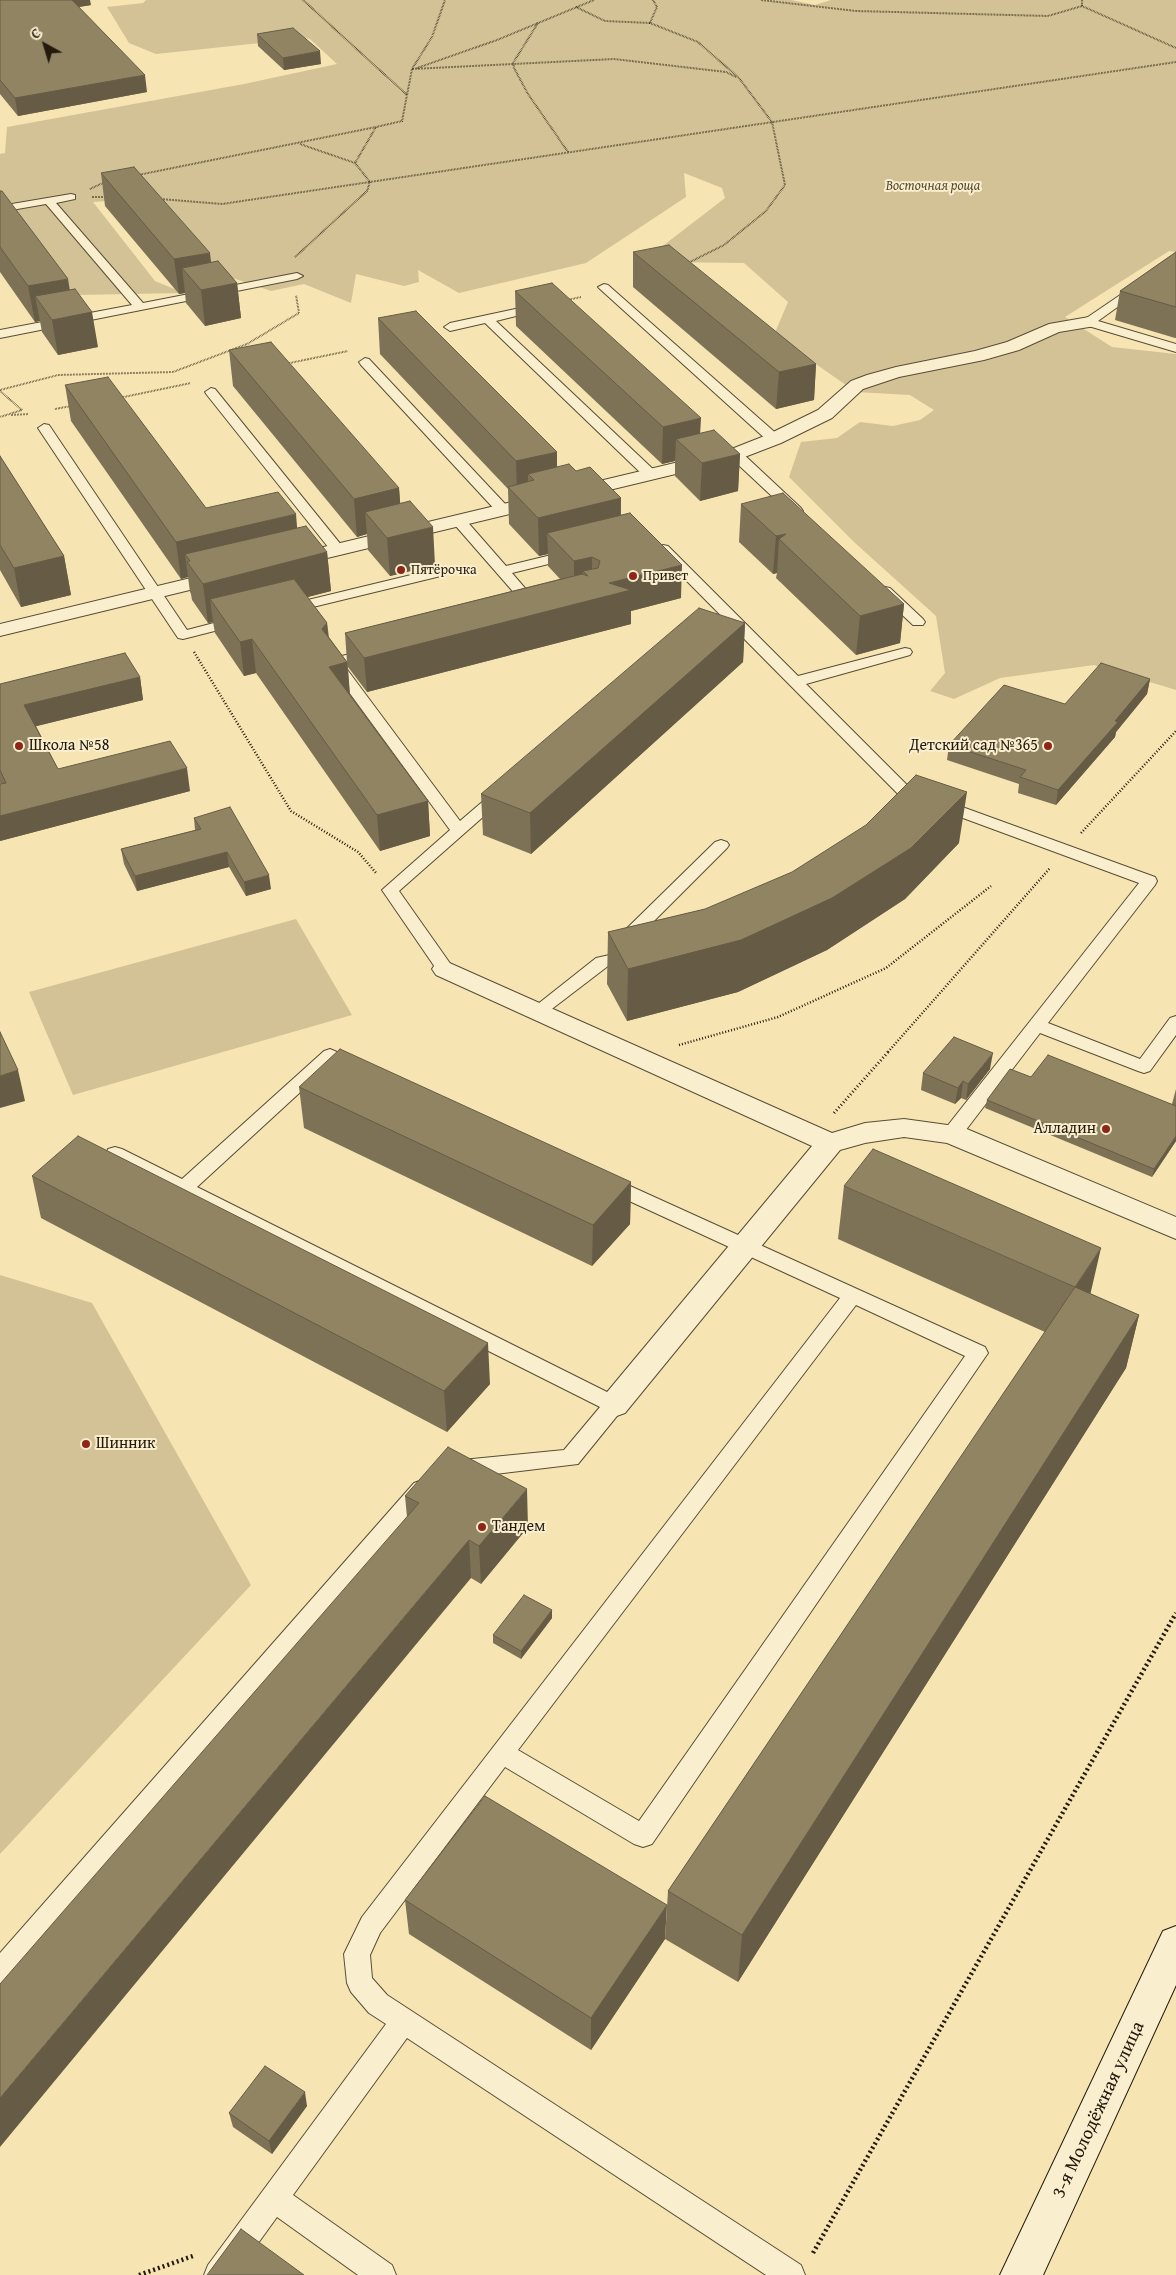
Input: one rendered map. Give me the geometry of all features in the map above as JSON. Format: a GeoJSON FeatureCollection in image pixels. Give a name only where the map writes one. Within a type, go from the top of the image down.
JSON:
{"type":"FeatureCollection","features":[{"type":"Feature","properties":{"kind":"street"},"geometry":{"type":"LineString","coordinates":[[270,565],[735,454],[774,439],[826,414],[851,390],[873,379],[896,372],[978,356],[1013,346],[1055,328],[1089,322]]}},
{"type":"Feature","properties":{"kind":"street"},"geometry":{"type":"LineString","coordinates":[[2,627],[242,572]]}},
{"type":"Feature","properties":{"kind":"street"},"geometry":{"type":"LineString","coordinates":[[445,969],[822,1140],[904,1128],[952,1134],[1176,1229]]}},
{"type":"Feature","properties":{"kind":"street"},"geometry":{"type":"LineString","coordinates":[[614,1405],[745,1246],[822,1140]]}},
{"type":"Feature","properties":{"kind":"street","name":"3-я Молодёжная улица"},"geometry":{"type":"LineString","coordinates":[[1022,2275],[1176,1944]]}},
{"type":"Feature","properties":{"kind":"lane"},"geometry":{"type":"LineString","coordinates":[[0,209],[71,197]]}},
{"type":"Feature","properties":{"kind":"lane"},"geometry":{"type":"LineString","coordinates":[[48,200],[140,307]]}},
{"type":"Feature","properties":{"kind":"lane"},"geometry":{"type":"LineString","coordinates":[[1089,322],[1176,260]]}},
{"type":"Feature","properties":{"kind":"lane"},"geometry":{"type":"LineString","coordinates":[[1,333],[297,276]]}},
{"type":"Feature","properties":{"kind":"lane"},"geometry":{"type":"LineString","coordinates":[[604,287],[774,439]]}},
{"type":"Feature","properties":{"kind":"lane"},"geometry":{"type":"LineString","coordinates":[[450,327],[520,312]]}},
{"type":"Feature","properties":{"kind":"lane"},"geometry":{"type":"LineString","coordinates":[[487,319],[650,474]]}},
{"type":"Feature","properties":{"kind":"lane"},"geometry":{"type":"LineString","coordinates":[[1089,322],[1176,348]]}},
{"type":"Feature","properties":{"kind":"lane"},"geometry":{"type":"LineString","coordinates":[[365,362],[503,510]]}},
{"type":"Feature","properties":{"kind":"lane"},"geometry":{"type":"LineString","coordinates":[[211,392],[337,549]]}},
{"type":"Feature","properties":{"kind":"lane"},"geometry":{"type":"LineString","coordinates":[[44,428],[183,635],[250,618]]}},
{"type":"Feature","properties":{"kind":"lane"},"geometry":{"type":"LineString","coordinates":[[735,454],[808,521]]}},
{"type":"Feature","properties":{"kind":"lane"},"geometry":{"type":"LineString","coordinates":[[459,521],[502,570],[542,609],[518,615]]}},
{"type":"Feature","properties":{"kind":"lane"},"geometry":{"type":"LineString","coordinates":[[656,542],[904,791],[1148,881],[952,1134]]}},
{"type":"Feature","properties":{"kind":"lane"},"geometry":{"type":"LineString","coordinates":[[502,570],[585,550]]}},
{"type":"Feature","properties":{"kind":"lane"},"geometry":{"type":"LineString","coordinates":[[270,614],[440,572]]}},
{"type":"Feature","properties":{"kind":"lane"},"geometry":{"type":"LineString","coordinates":[[874,582],[918,622]]}},
{"type":"Feature","properties":{"kind":"lane"},"geometry":{"type":"LineString","coordinates":[[721,631],[740,626]]}},
{"type":"Feature","properties":{"kind":"lane"},"geometry":{"type":"LineString","coordinates":[[382,650],[334,662],[458,830]]}},
{"type":"Feature","properties":{"kind":"lane"},"geometry":{"type":"LineString","coordinates":[[795,682],[905,652]]}},
{"type":"Feature","properties":{"kind":"lane"},"geometry":{"type":"LineString","coordinates":[[445,969],[390,890],[510,785]]}},
{"type":"Feature","properties":{"kind":"lane"},"geometry":{"type":"LineString","coordinates":[[892,805],[904,791]]}},
{"type":"Feature","properties":{"kind":"lane"},"geometry":{"type":"LineString","coordinates":[[538,1011],[602,962],[721,845]]}},
{"type":"Feature","properties":{"kind":"lane"},"geometry":{"type":"LineString","coordinates":[[602,962],[650,950]]}},
{"type":"Feature","properties":{"kind":"lane"},"geometry":{"type":"LineString","coordinates":[[1037,1025],[1144,1067],[1176,1022]]}},
{"type":"Feature","properties":{"kind":"lane"},"geometry":{"type":"LineString","coordinates":[[183,1188],[330,1055],[375,1076]]}},
{"type":"Feature","properties":{"kind":"lane"},"geometry":{"type":"LineString","coordinates":[[0,1972],[437,1472],[570,1458],[614,1405],[114,1154]]}},
{"type":"Feature","properties":{"kind":"lane"},"geometry":{"type":"LineString","coordinates":[[502,1753],[643,1836],[978,1353],[592,1175]]}},
{"type":"Feature","properties":{"kind":"lane"},"geometry":{"type":"LineString","coordinates":[[800,2266],[378,2004],[360,1983],[357,1954],[371,1925],[853,1295]]}},
{"type":"Feature","properties":{"kind":"lane"},"geometry":{"type":"LineString","coordinates":[[218,2275],[404,2021]]}},
{"type":"Feature","properties":{"kind":"lane"},"geometry":{"type":"LineString","coordinates":[[274,2198],[382,2275]]}},
{"type":"Feature","properties":{"kind":"path"},"geometry":{"type":"LineString","coordinates":[[302,0],[407,95]]}},
{"type":"Feature","properties":{"kind":"path"},"geometry":{"type":"LineString","coordinates":[[134,176],[300,144],[402,121],[412,69],[432,37],[446,0]]}},
{"type":"Feature","properties":{"kind":"path"},"geometry":{"type":"LineString","coordinates":[[412,69],[496,40],[594,0]]}},
{"type":"Feature","properties":{"kind":"path"},"geometry":{"type":"LineString","coordinates":[[650,23],[658,7],[653,0]]}},
{"type":"Feature","properties":{"kind":"path"},"geometry":{"type":"LineString","coordinates":[[762,0],[856,11],[1048,16],[1082,6],[1176,48]]}},
{"type":"Feature","properties":{"kind":"path"},"geometry":{"type":"LineString","coordinates":[[1082,0],[1082,6]]}},
{"type":"Feature","properties":{"kind":"path"},"geometry":{"type":"LineString","coordinates":[[576,6],[604,21],[650,23],[698,42],[739,78],[772,122],[785,185],[766,212],[724,245],[684,265]]}},
{"type":"Feature","properties":{"kind":"path"},"geometry":{"type":"LineString","coordinates":[[513,63],[539,22]]}},
{"type":"Feature","properties":{"kind":"path"},"geometry":{"type":"LineString","coordinates":[[412,69],[614,58],[726,72],[739,78]]}},
{"type":"Feature","properties":{"kind":"path"},"geometry":{"type":"LineString","coordinates":[[157,198],[222,204],[1176,62]]}},
{"type":"Feature","properties":{"kind":"path"},"geometry":{"type":"LineString","coordinates":[[513,63],[528,94],[568,152]]}},
{"type":"Feature","properties":{"kind":"path"},"geometry":{"type":"LineString","coordinates":[[355,163],[376,127]]}},
{"type":"Feature","properties":{"kind":"path"},"geometry":{"type":"LineString","coordinates":[[300,144],[355,163],[370,182]]}},
{"type":"Feature","properties":{"kind":"path"},"geometry":{"type":"LineString","coordinates":[[71,197],[107,181]]}},
{"type":"Feature","properties":{"kind":"path"},"geometry":{"type":"LineString","coordinates":[[0,391],[58,375],[173,372],[247,344],[298,313],[297,276],[289,262],[367,191],[370,182]]}},
{"type":"Feature","properties":{"kind":"path"},"geometry":{"type":"LineString","coordinates":[[71,197],[110,197]]}},
{"type":"Feature","properties":{"kind":"path"},"geometry":{"type":"LineString","coordinates":[[520,312],[581,297]]}},
{"type":"Feature","properties":{"kind":"path"},"geometry":{"type":"LineString","coordinates":[[278,365],[354,350]]}},
{"type":"Feature","properties":{"kind":"path"},"geometry":{"type":"LineString","coordinates":[[113,399],[200,381]]}},
{"type":"Feature","properties":{"kind":"path"},"geometry":{"type":"LineString","coordinates":[[0,391],[22,410],[11,415]]}},
{"type":"Feature","properties":{"kind":"path"},"geometry":{"type":"LineString","coordinates":[[55,409],[74,406]]}},
{"type":"Feature","properties":{"kind":"path"},"geometry":{"type":"LineString","coordinates":[[0,417],[36,413]]}},
{"type":"Feature","properties":{"kind":"path"},"geometry":{"type":"LineString","coordinates":[[183,635],[291,811],[358,852],[390,890]]}},
{"type":"Feature","properties":{"kind":"path"},"geometry":{"type":"LineString","coordinates":[[822,1140],[1065,850],[1176,731]]}},
{"type":"Feature","properties":{"kind":"path"},"geometry":{"type":"LineString","coordinates":[[637,1057],[778,1017],[886,968],[991,886]]}},
{"type":"Feature","properties":{"kind":"path"},"geometry":{"type":"LineString","coordinates":[[800,2266],[1176,1613]]}},
{"type":"Feature","properties":{"kind":"green space","name":"Восточная роща"},"geometry":{"type":"Polygon","coordinates":[[[146,0],[791,0],[815,5],[831,0],[1176,0],[1176,252],[1169,251],[1065,317],[1112,347],[1176,354],[1176,690],[1094,665],[1000,678],[954,699],[930,691],[945,673],[936,616],[854,542],[789,477],[801,442],[837,438],[860,422],[893,426],[920,420],[934,410],[910,395],[856,392],[774,335],[788,302],[744,263],[664,262],[651,255],[725,198],[722,188],[684,173],[686,197],[586,263],[459,293],[418,270],[419,282],[404,286],[356,274],[351,303],[304,284],[271,291],[221,274],[148,198],[93,202],[155,281],[184,293],[75,295],[18,222],[0,214],[0,154],[5,153],[7,127],[244,84],[337,64],[310,39],[277,33],[270,42],[156,54],[129,43],[107,7],[143,3],[146,0]]]}},
{"type":"Feature","properties":{"kind":"green space"},"geometry":{"type":"Polygon","coordinates":[[[296,919],[352,1015],[73,1095],[29,992],[296,919]]]}},
{"type":"Feature","properties":{"kind":"green space","name":"Шинник"},"geometry":{"type":"Polygon","coordinates":[[[0,1275],[92,1303],[251,1585],[0,1854],[0,1275]]]}},
{"type":"Feature","properties":{"kind":"building"},"geometry":{"type":"Polygon","coordinates":[[[0,0],[72,0],[145,75],[15,98],[0,80],[0,0]]]}},
{"type":"Feature","properties":{"kind":"building"},"geometry":{"type":"Polygon","coordinates":[[[293,28],[320,51],[283,58],[257,34],[293,28]]]}},
{"type":"Feature","properties":{"kind":"building"},"geometry":{"type":"Polygon","coordinates":[[[134,167],[210,253],[174,259],[101,173],[134,167]]]}},
{"type":"Feature","properties":{"kind":"building"},"geometry":{"type":"Polygon","coordinates":[[[0,191],[2,191],[68,279],[28,286],[0,247],[0,191]]]}},
{"type":"Feature","properties":{"kind":"building"},"geometry":{"type":"Polygon","coordinates":[[[669,245],[816,364],[779,372],[633,252],[669,245]]]}},
{"type":"Feature","properties":{"kind":"building"},"geometry":{"type":"Polygon","coordinates":[[[1176,252],[1176,307],[1120,291],[1176,252]]]}},
{"type":"Feature","properties":{"kind":"building"},"geometry":{"type":"Polygon","coordinates":[[[218,261],[237,283],[201,290],[182,268],[218,261]]]}},
{"type":"Feature","properties":{"kind":"building"},"geometry":{"type":"Polygon","coordinates":[[[552,283],[701,418],[663,427],[515,291],[552,283]]]}},
{"type":"Feature","properties":{"kind":"building"},"geometry":{"type":"Polygon","coordinates":[[[75,289],[92,312],[52,320],[35,296],[75,289]]]}},
{"type":"Feature","properties":{"kind":"building"},"geometry":{"type":"Polygon","coordinates":[[[416,311],[557,452],[516,461],[378,318],[416,311]]]}},
{"type":"Feature","properties":{"kind":"building"},"geometry":{"type":"Polygon","coordinates":[[[271,342],[399,488],[354,499],[229,350],[271,342]]]}},
{"type":"Feature","properties":{"kind":"building"},"geometry":{"type":"Polygon","coordinates":[[[108,377],[206,508],[278,492],[296,514],[176,542],[65,385],[108,377]]]}},
{"type":"Feature","properties":{"kind":"building"},"geometry":{"type":"Polygon","coordinates":[[[714,430],[740,454],[702,463],[676,439],[714,430]]]}},
{"type":"Feature","properties":{"kind":"building"},"geometry":{"type":"Polygon","coordinates":[[[0,456],[64,556],[14,568],[0,545],[0,456]]]}},
{"type":"Feature","properties":{"kind":"building"},"geometry":{"type":"Polygon","coordinates":[[[569,464],[576,471],[590,467],[621,498],[538,518],[508,487],[534,480],[528,474],[569,464]]]}},
{"type":"Feature","properties":{"kind":"building"},"geometry":{"type":"Polygon","coordinates":[[[783,493],[904,604],[860,616],[779,539],[786,534],[776,536],[741,504],[783,493]]]}},
{"type":"Feature","properties":{"kind":"building"},"geometry":{"type":"Polygon","coordinates":[[[410,501],[433,527],[387,538],[365,512],[410,501]]]}},
{"type":"Feature","properties":{"kind":"building"},"geometry":{"type":"Polygon","coordinates":[[[630,513],[682,565],[609,583],[631,590],[364,658],[345,633],[582,574],[588,576],[583,571],[598,568],[600,561],[592,557],[574,561],[547,533],[630,513]]]}},
{"type":"Feature","properties":{"kind":"building"},"geometry":{"type":"Polygon","coordinates":[[[306,526],[327,552],[203,584],[187,562],[190,561],[185,554],[306,526]]]}},
{"type":"Feature","properties":{"kind":"building"},"geometry":{"type":"Polygon","coordinates":[[[294,579],[327,623],[322,629],[347,662],[329,667],[428,801],[377,815],[252,639],[240,642],[210,599],[294,579]]]}},
{"type":"Feature","properties":{"kind":"building"},"geometry":{"type":"Polygon","coordinates":[[[699,608],[745,623],[530,813],[481,794],[699,608]]]}},
{"type":"Feature","properties":{"kind":"building"},"geometry":{"type":"Polygon","coordinates":[[[125,653],[140,677],[24,705],[58,769],[170,741],[187,768],[0,816],[0,784],[6,783],[0,770],[0,684],[125,653]]]}},
{"type":"Feature","properties":{"kind":"building"},"geometry":{"type":"Polygon","coordinates":[[[1101,663],[1150,679],[1115,721],[1118,722],[1058,790],[1020,777],[1026,770],[949,745],[1004,685],[1065,704],[1101,663]]]}},
{"type":"Feature","properties":{"kind":"building"},"geometry":{"type":"Polygon","coordinates":[[[916,775],[967,792],[911,848],[832,898],[741,940],[628,969],[608,932],[705,909],[792,872],[866,825],[916,775]]]}},
{"type":"Feature","properties":{"kind":"building"},"geometry":{"type":"Polygon","coordinates":[[[230,807],[269,875],[244,882],[227,852],[135,876],[121,849],[201,829],[194,818],[230,807]]]}},
{"type":"Feature","properties":{"kind":"building"},"geometry":{"type":"Polygon","coordinates":[[[0,1032],[18,1070],[0,1076],[0,1032]]]}},
{"type":"Feature","properties":{"kind":"building"},"geometry":{"type":"Polygon","coordinates":[[[954,1037],[993,1053],[968,1084],[963,1081],[958,1088],[923,1073],[954,1037]]]}},
{"type":"Feature","properties":{"kind":"building"},"geometry":{"type":"Polygon","coordinates":[[[340,1049],[631,1182],[593,1225],[299,1087],[340,1049]]]}},
{"type":"Feature","properties":{"kind":"building","name":"Алладин"},"geometry":{"type":"Polygon","coordinates":[[[1048,1055],[1176,1106],[1176,1136],[1154,1169],[987,1100],[1010,1069],[1031,1077],[1048,1055]]]}},
{"type":"Feature","properties":{"kind":"building"},"geometry":{"type":"Polygon","coordinates":[[[78,1136],[488,1343],[444,1391],[32,1176],[78,1136]]]}},
{"type":"Feature","properties":{"kind":"building"},"geometry":{"type":"Polygon","coordinates":[[[873,1149],[1101,1248],[1075,1287],[844,1186],[873,1149]]]}},
{"type":"Feature","properties":{"kind":"building"},"geometry":{"type":"Polygon","coordinates":[[[1075,1287],[1139,1315],[742,1935],[668,1891],[1075,1287]]]}},
{"type":"Feature","properties":{"kind":"building"},"geometry":{"type":"Polygon","coordinates":[[[448,1447],[527,1489],[479,1546],[469,1540],[0,2098],[0,1984],[419,1503],[405,1496],[448,1447]]]}},
{"type":"Feature","properties":{"kind":"building"},"geometry":{"type":"Polygon","coordinates":[[[524,1595],[552,1610],[521,1651],[493,1635],[524,1595]]]}},
{"type":"Feature","properties":{"kind":"building"},"geometry":{"type":"Polygon","coordinates":[[[485,1796],[667,1905],[591,2018],[405,1900],[485,1796]]]}},
{"type":"Feature","properties":{"kind":"building"},"geometry":{"type":"Polygon","coordinates":[[[265,2066],[305,2092],[269,2141],[229,2113],[265,2066]]]}},
{"type":"Feature","properties":{"kind":"building"},"geometry":{"type":"Polygon","coordinates":[[[241,2229],[304,2275],[207,2275],[241,2229]]]}},
{"type":"Feature","properties":{"kind":"place","name":"Пятёрочка"},"geometry":{"type":"Point","coordinates":[401,570]}},
{"type":"Feature","properties":{"kind":"place","name":"Привет"},"geometry":{"type":"Point","coordinates":[633,576]}},
{"type":"Feature","properties":{"kind":"place","name":"Школа №58"},"geometry":{"type":"Point","coordinates":[19,746]}},
{"type":"Feature","properties":{"kind":"place","name":"Детский сад №365"},"geometry":{"type":"Point","coordinates":[1048,746]}},
{"type":"Feature","properties":{"kind":"place","name":"Алладин"},"geometry":{"type":"Point","coordinates":[1106,1129]}},
{"type":"Feature","properties":{"kind":"place","name":"Шинник"},"geometry":{"type":"Point","coordinates":[86,1444]}},
{"type":"Feature","properties":{"kind":"place","name":"Тандем"},"geometry":{"type":"Point","coordinates":[482,1527]}}]}
